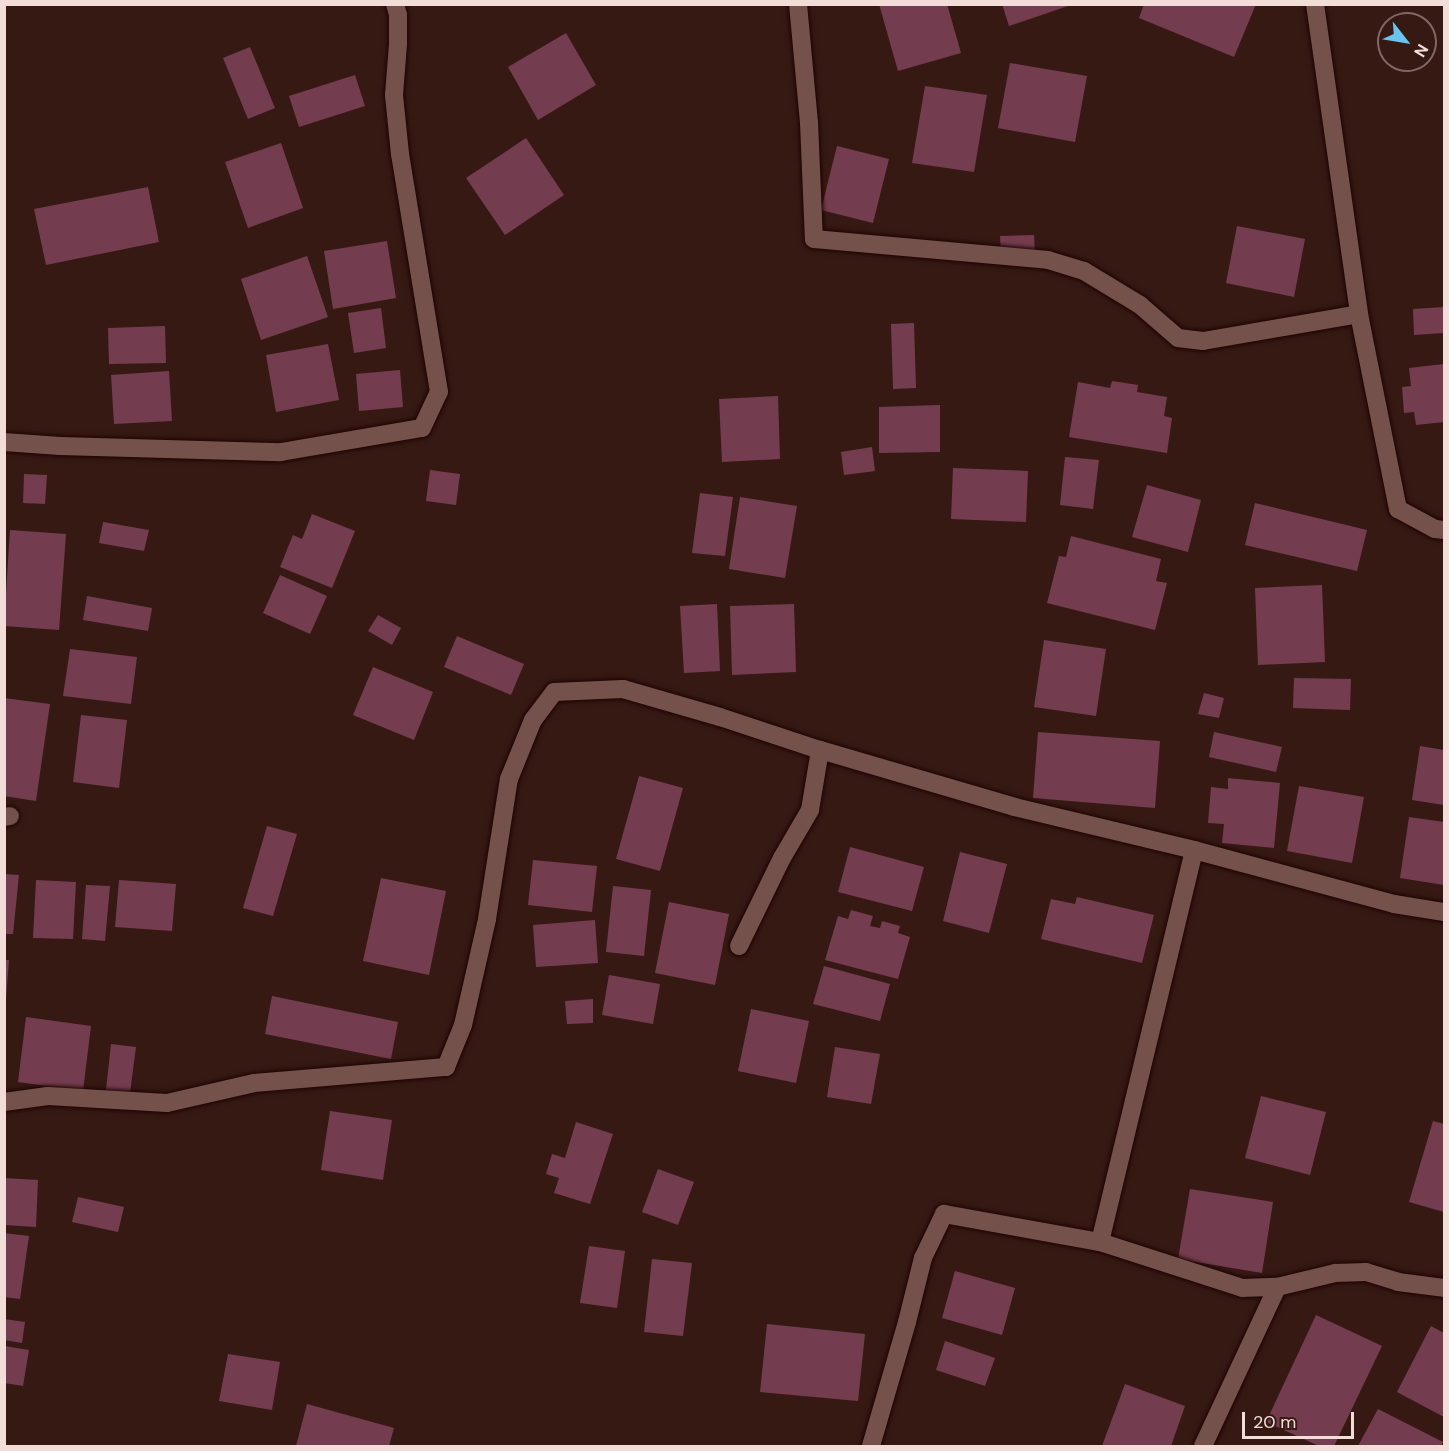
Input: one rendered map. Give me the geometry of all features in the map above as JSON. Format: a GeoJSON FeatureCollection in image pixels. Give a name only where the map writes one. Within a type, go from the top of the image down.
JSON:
{"type":"FeatureCollection","features":[{"type":"Feature","properties":{"kind":"street"},"geometry":{"type":"LineString","coordinates":[[4,442],[60,446],[281,452],[422,428],[439,392],[399,154],[394,94],[398,44],[395,4]]}},
{"type":"Feature","properties":{"kind":"street"},"geometry":{"type":"LineString","coordinates":[[798,4],[809,122],[814,239],[1048,260],[1084,271],[1121,293],[1140,305],[1178,338],[1203,341],[1359,314]]}},
{"type":"Feature","properties":{"kind":"street"},"geometry":{"type":"LineString","coordinates":[[1315,4],[1359,314],[1398,509],[1435,529],[1444,530]]}},
{"type":"Feature","properties":{"kind":"street"},"geometry":{"type":"LineString","coordinates":[[4,1102],[48,1096],[167,1102],[254,1083],[446,1067],[464,1025],[487,919],[509,779],[533,720],[554,692],[623,688],[820,750],[1015,807],[1194,850],[1394,904],[1444,912]]}},
{"type":"Feature","properties":{"kind":"street"},"geometry":{"type":"LineString","coordinates":[[739,946],[782,858],[810,810],[820,750]]}},
{"type":"Feature","properties":{"kind":"street"},"geometry":{"type":"LineString","coordinates":[[1100,1242],[1194,850]]}},
{"type":"Feature","properties":{"kind":"street"},"geometry":{"type":"LineString","coordinates":[[871,1446],[923,1258],[944,1215],[1100,1242],[1242,1288],[1277,1287],[1335,1273],[1366,1272],[1398,1282],[1444,1288]]}},
{"type":"Feature","properties":{"kind":"street"},"geometry":{"type":"LineString","coordinates":[[1203,1446],[1277,1287]]}},
{"type":"Feature","properties":{"kind":"building"},"geometry":{"type":"Polygon","coordinates":[[[879,4],[947,4],[961,53],[898,71],[879,4]]]}},
{"type":"Feature","properties":{"kind":"building"},"geometry":{"type":"Polygon","coordinates":[[[1002,4],[1071,4],[1071,5],[1009,26],[1002,4]]]}},
{"type":"Feature","properties":{"kind":"building"},"geometry":{"type":"Polygon","coordinates":[[[1144,4],[1256,4],[1234,57],[1139,18],[1144,4]]]}},
{"type":"Feature","properties":{"kind":"building"},"geometry":{"type":"Polygon","coordinates":[[[566,33],[596,85],[538,120],[508,67],[566,33]]]}},
{"type":"Feature","properties":{"kind":"building"},"geometry":{"type":"Polygon","coordinates":[[[250,47],[275,108],[248,119],[223,58],[250,47]]]}},
{"type":"Feature","properties":{"kind":"building"},"geometry":{"type":"Polygon","coordinates":[[[1010,63],[1087,76],[1075,142],[998,128],[1010,63]]]}},
{"type":"Feature","properties":{"kind":"building"},"geometry":{"type":"Polygon","coordinates":[[[355,75],[365,106],[299,127],[289,96],[355,75]]]}},
{"type":"Feature","properties":{"kind":"building"},"geometry":{"type":"Polygon","coordinates":[[[925,86],[987,95],[974,172],[912,163],[925,86]]]}},
{"type":"Feature","properties":{"kind":"building"},"geometry":{"type":"Polygon","coordinates":[[[526,138],[564,195],[505,235],[466,178],[526,138]]]}},
{"type":"Feature","properties":{"kind":"building"},"geometry":{"type":"Polygon","coordinates":[[[281,143],[303,208],[248,228],[225,162],[281,143]]]}},
{"type":"Feature","properties":{"kind":"building"},"geometry":{"type":"Polygon","coordinates":[[[837,146],[889,159],[873,223],[821,210],[837,146]]]}},
{"type":"Feature","properties":{"kind":"building"},"geometry":{"type":"Polygon","coordinates":[[[148,187],[159,242],[46,265],[34,209],[148,187]]]}},
{"type":"Feature","properties":{"kind":"building"},"geometry":{"type":"Polygon","coordinates":[[[1237,226],[1305,239],[1294,297],[1226,283],[1237,226]]]}},
{"type":"Feature","properties":{"kind":"building"},"geometry":{"type":"Polygon","coordinates":[[[1034,235],[1035,253],[1001,254],[1000,236],[1034,235]]]}},
{"type":"Feature","properties":{"kind":"building"},"geometry":{"type":"Polygon","coordinates":[[[387,241],[396,298],[333,309],[324,251],[387,241]]]}},
{"type":"Feature","properties":{"kind":"building"},"geometry":{"type":"Polygon","coordinates":[[[307,256],[328,317],[261,340],[241,279],[307,256]]]}},
{"type":"Feature","properties":{"kind":"building"},"geometry":{"type":"Polygon","coordinates":[[[1444,307],[1444,333],[1414,335],[1413,309],[1444,307]]]}},
{"type":"Feature","properties":{"kind":"building"},"geometry":{"type":"Polygon","coordinates":[[[381,308],[386,348],[354,353],[348,313],[381,308]]]}},
{"type":"Feature","properties":{"kind":"building"},"geometry":{"type":"Polygon","coordinates":[[[914,323],[916,388],[893,389],[891,324],[914,323]]]}},
{"type":"Feature","properties":{"kind":"building"},"geometry":{"type":"Polygon","coordinates":[[[165,326],[166,363],[109,364],[108,328],[165,326]]]}},
{"type":"Feature","properties":{"kind":"building"},"geometry":{"type":"Polygon","coordinates":[[[328,344],[339,400],[276,412],[266,355],[328,344]]]}},
{"type":"Feature","properties":{"kind":"building"},"geometry":{"type":"Polygon","coordinates":[[[1444,364],[1444,422],[1416,425],[1414,412],[1404,413],[1402,387],[1411,386],[1409,368],[1444,364]]]}},
{"type":"Feature","properties":{"kind":"building"},"geometry":{"type":"Polygon","coordinates":[[[400,370],[403,407],[359,411],[356,374],[400,370]]]}},
{"type":"Feature","properties":{"kind":"building"},"geometry":{"type":"Polygon","coordinates":[[[169,371],[172,421],[114,424],[111,375],[169,371]]]}},
{"type":"Feature","properties":{"kind":"building"},"geometry":{"type":"Polygon","coordinates":[[[1112,381],[1138,385],[1137,392],[1167,397],[1164,416],[1172,418],[1167,453],[1069,437],[1078,382],[1110,388],[1112,381]]]}},
{"type":"Feature","properties":{"kind":"building"},"geometry":{"type":"Polygon","coordinates":[[[778,396],[780,459],[722,462],[719,399],[778,396]]]}},
{"type":"Feature","properties":{"kind":"building"},"geometry":{"type":"Polygon","coordinates":[[[940,405],[940,452],[879,453],[879,407],[940,405]]]}},
{"type":"Feature","properties":{"kind":"building"},"geometry":{"type":"Polygon","coordinates":[[[872,447],[875,471],[844,475],[841,452],[872,447]]]}},
{"type":"Feature","properties":{"kind":"building"},"geometry":{"type":"Polygon","coordinates":[[[1065,457],[1099,460],[1093,509],[1060,505],[1065,457]]]}},
{"type":"Feature","properties":{"kind":"building"},"geometry":{"type":"Polygon","coordinates":[[[953,468],[1028,471],[1026,522],[951,519],[953,468]]]}},
{"type":"Feature","properties":{"kind":"building"},"geometry":{"type":"Polygon","coordinates":[[[430,470],[460,474],[456,505],[426,501],[430,470]]]}},
{"type":"Feature","properties":{"kind":"building"},"geometry":{"type":"Polygon","coordinates":[[[24,474],[47,475],[45,504],[23,503],[24,474]]]}},
{"type":"Feature","properties":{"kind":"building"},"geometry":{"type":"Polygon","coordinates":[[[1147,485],[1201,500],[1188,552],[1132,537],[1147,485]]]}},
{"type":"Feature","properties":{"kind":"building"},"geometry":{"type":"Polygon","coordinates":[[[700,493],[733,497],[725,556],[692,553],[700,493]]]}},
{"type":"Feature","properties":{"kind":"building"},"geometry":{"type":"Polygon","coordinates":[[[740,497],[797,506],[785,578],[729,569],[740,497]]]}},
{"type":"Feature","properties":{"kind":"building"},"geometry":{"type":"Polygon","coordinates":[[[1255,503],[1367,530],[1357,571],[1245,545],[1255,503]]]}},
{"type":"Feature","properties":{"kind":"building"},"geometry":{"type":"Polygon","coordinates":[[[312,514],[355,531],[332,588],[280,567],[293,535],[302,539],[312,514]]]}},
{"type":"Feature","properties":{"kind":"building"},"geometry":{"type":"Polygon","coordinates":[[[103,522],[149,530],[144,551],[99,543],[103,522]]]}},
{"type":"Feature","properties":{"kind":"building"},"geometry":{"type":"Polygon","coordinates":[[[10,530],[66,534],[59,630],[4,626],[10,530]]]}},
{"type":"Feature","properties":{"kind":"building"},"geometry":{"type":"Polygon","coordinates":[[[1071,536],[1161,559],[1156,581],[1167,583],[1155,630],[1047,603],[1059,556],[1066,557],[1071,536]]]}},
{"type":"Feature","properties":{"kind":"building"},"geometry":{"type":"Polygon","coordinates":[[[280,575],[327,596],[310,634],[263,613],[280,575]]]}},
{"type":"Feature","properties":{"kind":"building"},"geometry":{"type":"Polygon","coordinates":[[[1322,585],[1325,662],[1258,665],[1255,588],[1322,585]]]}},
{"type":"Feature","properties":{"kind":"building"},"geometry":{"type":"Polygon","coordinates":[[[87,596],[152,608],[148,631],[83,620],[87,596]]]}},
{"type":"Feature","properties":{"kind":"building"},"geometry":{"type":"Polygon","coordinates":[[[717,604],[720,671],[684,673],[680,606],[717,604]]]}},
{"type":"Feature","properties":{"kind":"building"},"geometry":{"type":"Polygon","coordinates":[[[794,604],[796,672],[732,675],[730,606],[794,604]]]}},
{"type":"Feature","properties":{"kind":"building"},"geometry":{"type":"Polygon","coordinates":[[[378,615],[401,628],[392,645],[368,631],[378,615]]]}},
{"type":"Feature","properties":{"kind":"building"},"geometry":{"type":"Polygon","coordinates":[[[457,636],[524,664],[511,695],[444,667],[457,636]]]}},
{"type":"Feature","properties":{"kind":"building"},"geometry":{"type":"Polygon","coordinates":[[[1044,640],[1106,649],[1096,716],[1034,707],[1044,640]]]}},
{"type":"Feature","properties":{"kind":"building"},"geometry":{"type":"Polygon","coordinates":[[[70,649],[137,657],[131,704],[63,696],[70,649]]]}},
{"type":"Feature","properties":{"kind":"building"},"geometry":{"type":"Polygon","coordinates":[[[373,667],[433,692],[414,740],[353,715],[373,667]]]}},
{"type":"Feature","properties":{"kind":"building"},"geometry":{"type":"Polygon","coordinates":[[[1294,678],[1351,679],[1350,710],[1293,708],[1294,678]]]}},
{"type":"Feature","properties":{"kind":"building"},"geometry":{"type":"Polygon","coordinates":[[[1204,693],[1224,698],[1219,718],[1198,714],[1204,693]]]}},
{"type":"Feature","properties":{"kind":"building"},"geometry":{"type":"Polygon","coordinates":[[[4,698],[50,704],[36,801],[4,796],[4,698]]]}},
{"type":"Feature","properties":{"kind":"building"},"geometry":{"type":"Polygon","coordinates":[[[81,715],[127,720],[119,788],[73,782],[81,715]]]}},
{"type":"Feature","properties":{"kind":"building"},"geometry":{"type":"Polygon","coordinates":[[[1038,732],[1160,741],[1155,808],[1033,798],[1038,732]]]}},
{"type":"Feature","properties":{"kind":"building"},"geometry":{"type":"Polygon","coordinates":[[[1214,732],[1282,747],[1276,772],[1209,757],[1214,732]]]}},
{"type":"Feature","properties":{"kind":"building"},"geometry":{"type":"Polygon","coordinates":[[[1420,746],[1444,750],[1444,805],[1412,800],[1420,746]]]}},
{"type":"Feature","properties":{"kind":"building"},"geometry":{"type":"Polygon","coordinates":[[[639,776],[683,788],[660,871],[616,859],[639,776]]]}},
{"type":"Feature","properties":{"kind":"building"},"geometry":{"type":"Polygon","coordinates":[[[1228,778],[1280,783],[1274,848],[1222,843],[1224,824],[1208,823],[1211,787],[1228,789],[1228,778]]]}},
{"type":"Feature","properties":{"kind":"building"},"geometry":{"type":"Polygon","coordinates":[[[1299,786],[1364,797],[1352,863],[1287,851],[1299,786]]]}},
{"type":"Feature","properties":{"kind":"building"},"geometry":{"type":"Polygon","coordinates":[[[1409,817],[1444,822],[1444,885],[1400,878],[1409,817]]]}},
{"type":"Feature","properties":{"kind":"building"},"geometry":{"type":"Polygon","coordinates":[[[267,826],[297,834],[273,916],[243,908],[267,826]]]}},
{"type":"Feature","properties":{"kind":"building"},"geometry":{"type":"Polygon","coordinates":[[[850,847],[924,867],[912,911],[838,892],[850,847]]]}},
{"type":"Feature","properties":{"kind":"building"},"geometry":{"type":"Polygon","coordinates":[[[960,852],[1007,864],[989,933],[943,921],[960,852]]]}},
{"type":"Feature","properties":{"kind":"building"},"geometry":{"type":"Polygon","coordinates":[[[533,860],[597,866],[592,912],[528,905],[533,860]]]}},
{"type":"Feature","properties":{"kind":"building"},"geometry":{"type":"Polygon","coordinates":[[[4,874],[19,875],[13,934],[4,934],[4,874]]]}},
{"type":"Feature","properties":{"kind":"building"},"geometry":{"type":"Polygon","coordinates":[[[381,878],[446,891],[429,975],[363,961],[381,878]]]}},
{"type":"Feature","properties":{"kind":"building"},"geometry":{"type":"Polygon","coordinates":[[[36,880],[76,882],[73,939],[33,938],[36,880]]]}},
{"type":"Feature","properties":{"kind":"building"},"geometry":{"type":"Polygon","coordinates":[[[119,880],[176,884],[172,931],[115,927],[119,880]]]}},
{"type":"Feature","properties":{"kind":"building"},"geometry":{"type":"Polygon","coordinates":[[[86,885],[110,886],[105,941],[82,939],[86,885]]]}},
{"type":"Feature","properties":{"kind":"building"},"geometry":{"type":"Polygon","coordinates":[[[613,886],[651,890],[644,956],[606,952],[613,886]]]}},
{"type":"Feature","properties":{"kind":"building"},"geometry":{"type":"Polygon","coordinates":[[[1077,897],[1154,915],[1142,963],[1041,939],[1051,899],[1075,904],[1077,897]]]}},
{"type":"Feature","properties":{"kind":"building"},"geometry":{"type":"Polygon","coordinates":[[[669,902],[729,914],[715,985],[655,973],[669,902]]]}},
{"type":"Feature","properties":{"kind":"building"},"geometry":{"type":"Polygon","coordinates":[[[851,910],[873,916],[870,926],[880,928],[882,921],[900,926],[898,933],[910,937],[898,979],[825,960],[838,916],[848,919],[851,910]]]}},
{"type":"Feature","properties":{"kind":"building"},"geometry":{"type":"Polygon","coordinates":[[[595,920],[598,963],[536,967],[533,925],[595,920]]]}},
{"type":"Feature","properties":{"kind":"building"},"geometry":{"type":"Polygon","coordinates":[[[4,960],[9,960],[6,999],[4,999],[4,960]]]}},
{"type":"Feature","properties":{"kind":"building"},"geometry":{"type":"Polygon","coordinates":[[[824,966],[890,984],[880,1021],[813,1004],[824,966]]]}},
{"type":"Feature","properties":{"kind":"building"},"geometry":{"type":"Polygon","coordinates":[[[609,975],[660,984],[653,1024],[602,1015],[609,975]]]}},
{"type":"Feature","properties":{"kind":"building"},"geometry":{"type":"Polygon","coordinates":[[[272,996],[398,1022],[391,1059],[265,1034],[272,996]]]}},
{"type":"Feature","properties":{"kind":"building"},"geometry":{"type":"Polygon","coordinates":[[[593,999],[593,1023],[567,1024],[565,1001],[593,999]]]}},
{"type":"Feature","properties":{"kind":"building"},"geometry":{"type":"Polygon","coordinates":[[[751,1009],[809,1021],[796,1083],[738,1071],[751,1009]]]}},
{"type":"Feature","properties":{"kind":"building"},"geometry":{"type":"Polygon","coordinates":[[[26,1017],[91,1026],[83,1091],[18,1082],[26,1017]]]}},
{"type":"Feature","properties":{"kind":"building"},"geometry":{"type":"Polygon","coordinates":[[[111,1044],[136,1047],[130,1093],[106,1090],[111,1044]]]}},
{"type":"Feature","properties":{"kind":"building"},"geometry":{"type":"Polygon","coordinates":[[[835,1047],[880,1054],[871,1104],[827,1097],[835,1047]]]}},
{"type":"Feature","properties":{"kind":"building"},"geometry":{"type":"Polygon","coordinates":[[[1261,1096],[1326,1112],[1310,1175],[1245,1158],[1261,1096]]]}},
{"type":"Feature","properties":{"kind":"building"},"geometry":{"type":"Polygon","coordinates":[[[330,1111],[392,1120],[383,1180],[321,1170],[330,1111]]]}},
{"type":"Feature","properties":{"kind":"building"},"geometry":{"type":"Polygon","coordinates":[[[1433,1121],[1444,1124],[1444,1212],[1409,1202],[1433,1121]]]}},
{"type":"Feature","properties":{"kind":"building"},"geometry":{"type":"Polygon","coordinates":[[[576,1122],[613,1134],[590,1204],[554,1193],[559,1178],[546,1174],[552,1154],[565,1158],[576,1122]]]}},
{"type":"Feature","properties":{"kind":"building"},"geometry":{"type":"Polygon","coordinates":[[[658,1169],[694,1182],[678,1225],[642,1212],[658,1169]]]}},
{"type":"Feature","properties":{"kind":"building"},"geometry":{"type":"Polygon","coordinates":[[[4,1178],[38,1180],[36,1227],[4,1225],[4,1178]]]}},
{"type":"Feature","properties":{"kind":"building"},"geometry":{"type":"Polygon","coordinates":[[[1190,1189],[1273,1202],[1262,1273],[1178,1259],[1190,1189]]]}},
{"type":"Feature","properties":{"kind":"building"},"geometry":{"type":"Polygon","coordinates":[[[78,1197],[124,1207],[118,1232],[72,1222],[78,1197]]]}},
{"type":"Feature","properties":{"kind":"building"},"geometry":{"type":"Polygon","coordinates":[[[4,1233],[29,1236],[20,1299],[4,1297],[4,1233]]]}},
{"type":"Feature","properties":{"kind":"building"},"geometry":{"type":"Polygon","coordinates":[[[589,1246],[625,1251],[617,1308],[580,1303],[589,1246]]]}},
{"type":"Feature","properties":{"kind":"building"},"geometry":{"type":"Polygon","coordinates":[[[652,1259],[692,1263],[683,1336],[644,1332],[652,1259]]]}},
{"type":"Feature","properties":{"kind":"building"},"geometry":{"type":"Polygon","coordinates":[[[955,1271],[1015,1288],[1002,1335],[942,1318],[955,1271]]]}},
{"type":"Feature","properties":{"kind":"building"},"geometry":{"type":"Polygon","coordinates":[[[1316,1315],[1382,1346],[1334,1446],[1319,1446],[1266,1422],[1316,1315]]]}},
{"type":"Feature","properties":{"kind":"building"},"geometry":{"type":"Polygon","coordinates":[[[4,1319],[25,1322],[22,1343],[4,1340],[4,1319]]]}},
{"type":"Feature","properties":{"kind":"building"},"geometry":{"type":"Polygon","coordinates":[[[767,1324],[865,1334],[858,1401],[760,1392],[767,1324]]]}},
{"type":"Feature","properties":{"kind":"building"},"geometry":{"type":"Polygon","coordinates":[[[1431,1326],[1444,1333],[1444,1417],[1397,1392],[1431,1326]]]}},
{"type":"Feature","properties":{"kind":"building"},"geometry":{"type":"Polygon","coordinates":[[[945,1341],[995,1358],[985,1386],[936,1370],[945,1341]]]}},
{"type":"Feature","properties":{"kind":"building"},"geometry":{"type":"Polygon","coordinates":[[[4,1346],[29,1350],[23,1386],[4,1383],[4,1346]]]}},
{"type":"Feature","properties":{"kind":"building"},"geometry":{"type":"Polygon","coordinates":[[[228,1354],[280,1362],[272,1410],[219,1401],[228,1354]]]}},
{"type":"Feature","properties":{"kind":"building"},"geometry":{"type":"Polygon","coordinates":[[[1125,1384],[1185,1406],[1171,1446],[1102,1446],[1125,1384]]]}},
{"type":"Feature","properties":{"kind":"building"},"geometry":{"type":"Polygon","coordinates":[[[307,1404],[394,1428],[389,1446],[296,1446],[307,1404]]]}},
{"type":"Feature","properties":{"kind":"building"},"geometry":{"type":"Polygon","coordinates":[[[1378,1409],[1443,1442],[1441,1446],[1358,1446],[1378,1409]]]}}]}
